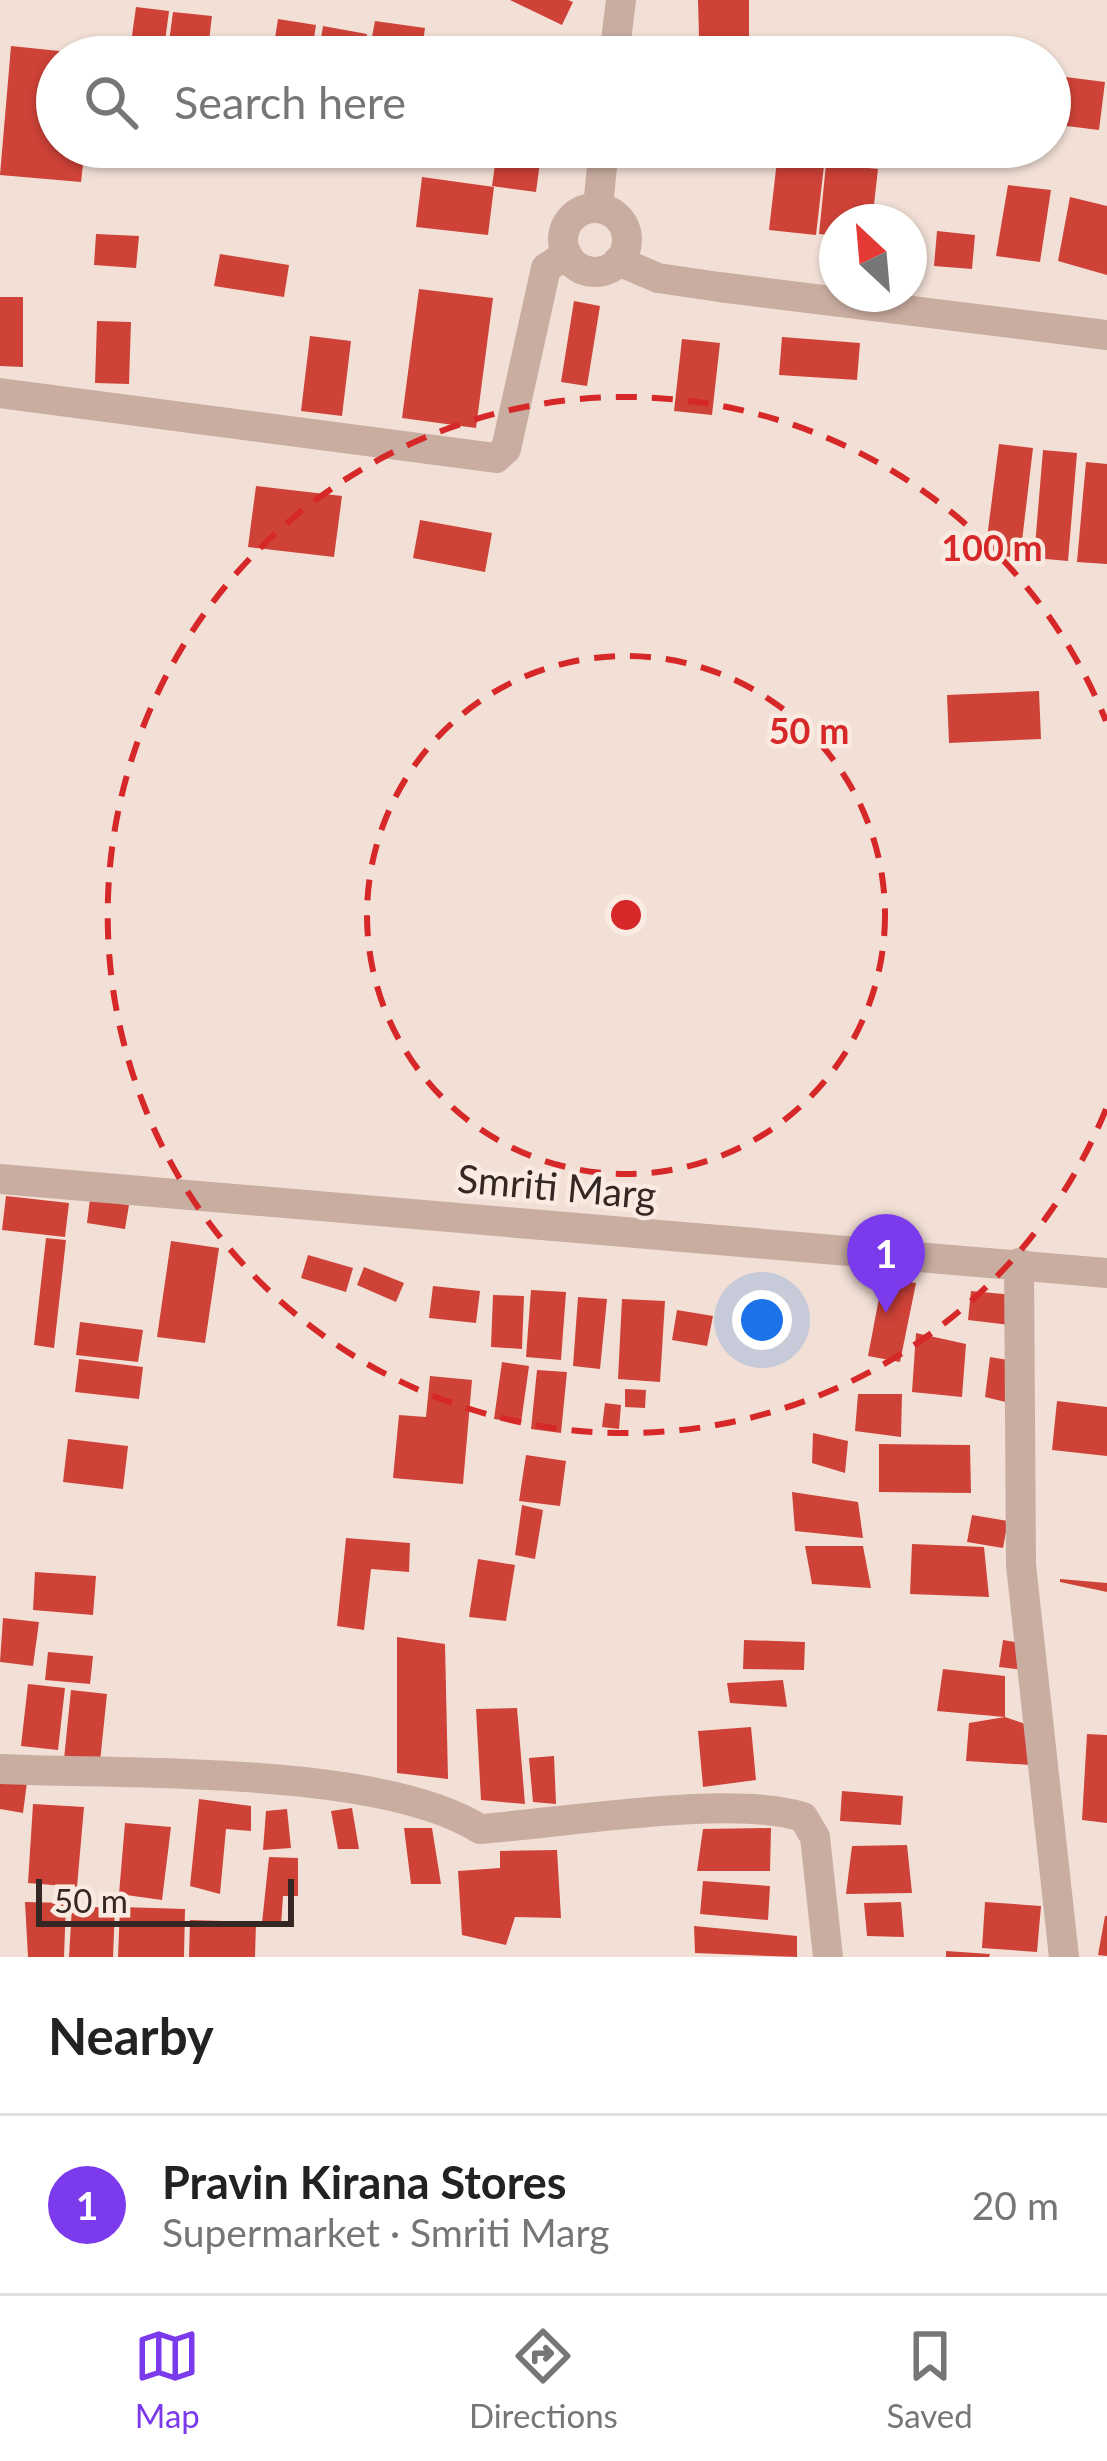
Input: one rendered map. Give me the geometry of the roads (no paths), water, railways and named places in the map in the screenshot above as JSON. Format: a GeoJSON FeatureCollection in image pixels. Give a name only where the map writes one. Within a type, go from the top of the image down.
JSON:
{"type":"FeatureCollection","features":[{"type":"Feature","properties":{"kind":"street"},"geometry":{"type":"LineString","coordinates":[[617,36],[621,0]]}},
{"type":"Feature","properties":{"kind":"street"},"geometry":{"type":"LineString","coordinates":[[598,207],[602,168]]}},
{"type":"Feature","properties":{"kind":"street"},"geometry":{"type":"LineString","coordinates":[[598,207],[623,223],[627,243],[618,261],[591,272],[567,254],[566,226],[579,212],[598,207]]}},
{"type":"Feature","properties":{"kind":"street"},"geometry":{"type":"LineString","coordinates":[[0,392],[496,458],[506,449],[546,268],[567,254]]}},
{"type":"Feature","properties":{"kind":"street"},"geometry":{"type":"LineString","coordinates":[[618,261],[658,278],[1107,335]]}},
{"type":"Feature","properties":{"kind":"street","name":"Smriti Marg"},"geometry":{"type":"LineString","coordinates":[[0,1179],[1107,1273]]}},
{"type":"Feature","properties":{"kind":"street"},"geometry":{"type":"LineString","coordinates":[[1018,1263],[1021,1564],[1064,1957]]}},
{"type":"Feature","properties":{"kind":"street"},"geometry":{"type":"LineString","coordinates":[[0,1769],[344,1786],[454,1813],[480,1829],[710,1810],[781,1810],[803,1816],[815,1837],[828,1957]]}},
{"type":"Feature","properties":{"kind":"place","name":"Pravin Kirana Stores"},"geometry":{"type":"Point","coordinates":[886,1313]}}]}
